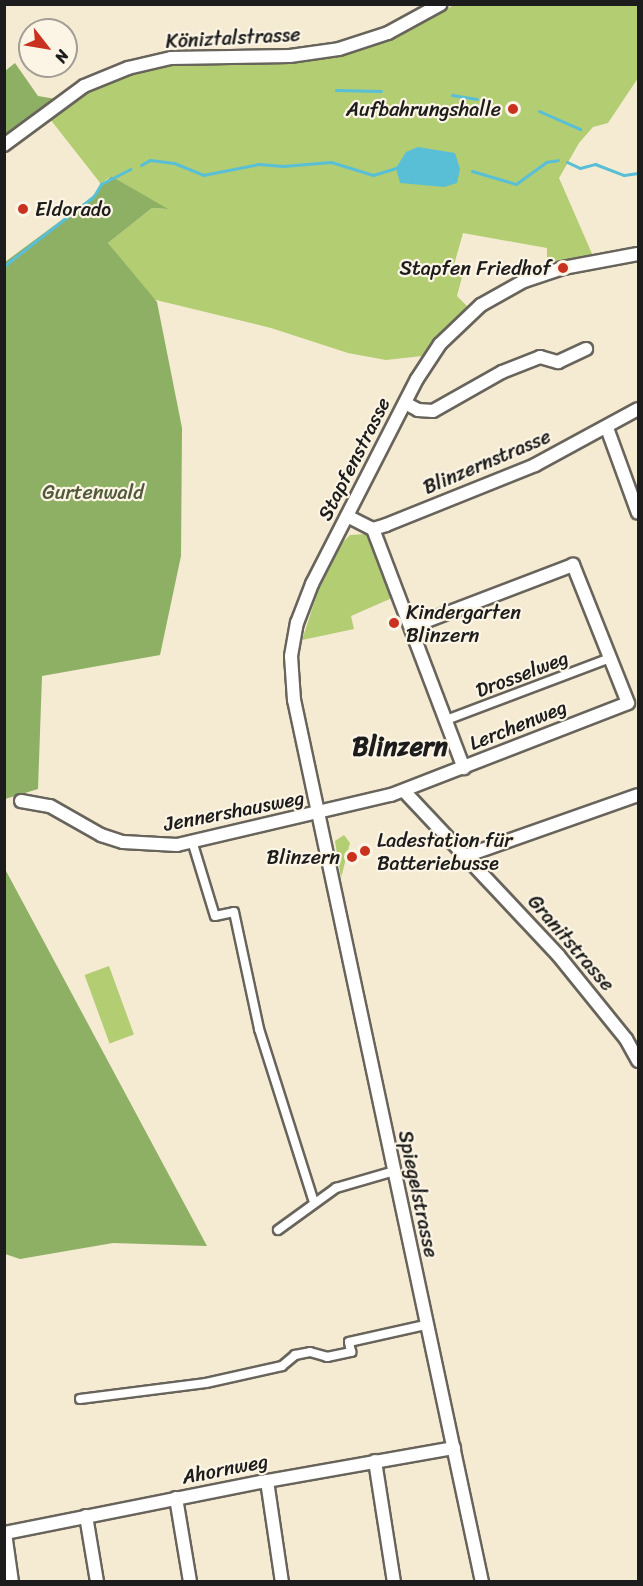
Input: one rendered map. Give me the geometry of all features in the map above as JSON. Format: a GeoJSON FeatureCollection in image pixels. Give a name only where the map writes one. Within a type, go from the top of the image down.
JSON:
{"type":"FeatureCollection","features":[{"type":"Feature","properties":{"kind":"street","name":"Köniztalstrasse"},"geometry":{"type":"LineString","coordinates":[[4,145],[84,86],[128,68],[171,58],[290,56],[339,50],[388,33],[441,4]]}},
{"type":"Feature","properties":{"kind":"street","name":"Stapfenstrasse"},"geometry":{"type":"LineString","coordinates":[[319,814],[291,686],[291,656],[303,606],[405,403],[440,344],[491,298],[550,272],[639,254]]}},
{"type":"Feature","properties":{"kind":"street"},"geometry":{"type":"LineString","coordinates":[[405,403],[418,410],[433,411],[502,372],[540,357],[558,362],[585,349]]}},
{"type":"Feature","properties":{"kind":"street","name":"Blinzernstrasse"},"geometry":{"type":"LineString","coordinates":[[373,529],[536,465],[639,409]]}},
{"type":"Feature","properties":{"kind":"street"},"geometry":{"type":"LineString","coordinates":[[607,428],[639,513]]}},
{"type":"Feature","properties":{"kind":"street"},"geometry":{"type":"LineString","coordinates":[[347,516],[373,529],[464,768]]}},
{"type":"Feature","properties":{"kind":"street"},"geometry":{"type":"LineString","coordinates":[[411,627],[573,565],[610,658]]}},
{"type":"Feature","properties":{"kind":"street","name":"Lerchenweg"},"geometry":{"type":"LineString","coordinates":[[319,814],[404,791],[628,703],[610,658]]}},
{"type":"Feature","properties":{"kind":"street","name":"Drosselweg"},"geometry":{"type":"LineString","coordinates":[[446,720],[610,658]]}},
{"type":"Feature","properties":{"kind":"street","name":"Granitstrasse"},"geometry":{"type":"LineString","coordinates":[[404,791],[468,855],[558,955],[626,1039],[639,1061]]}},
{"type":"Feature","properties":{"kind":"street"},"geometry":{"type":"LineString","coordinates":[[468,855],[639,795]]}},
{"type":"Feature","properties":{"kind":"street","name":"Jennershausweg"},"geometry":{"type":"LineString","coordinates":[[21,801],[50,806],[101,835],[123,842],[157,846],[192,841],[319,814]]}},
{"type":"Feature","properties":{"kind":"street","name":"Spiegelstrasse"},"geometry":{"type":"LineString","coordinates":[[319,814],[425,1325],[482,1581]]}},
{"type":"Feature","properties":{"kind":"street"},"geometry":{"type":"LineString","coordinates":[[192,841],[215,916],[234,912],[259,1029],[314,1202]]}},
{"type":"Feature","properties":{"kind":"street"},"geometry":{"type":"LineString","coordinates":[[278,1230],[314,1202],[351,1181],[394,1171]]}},
{"type":"Feature","properties":{"kind":"street"},"geometry":{"type":"LineString","coordinates":[[80,1399],[206,1383],[282,1366],[295,1355],[310,1352],[327,1357],[351,1352],[350,1342],[425,1325]]}},
{"type":"Feature","properties":{"kind":"street","name":"Ahornweg"},"geometry":{"type":"LineString","coordinates":[[5,1533],[267,1480],[454,1448]]}},
{"type":"Feature","properties":{"kind":"street"},"geometry":{"type":"LineString","coordinates":[[375,1461],[394,1581]]}},
{"type":"Feature","properties":{"kind":"street"},"geometry":{"type":"LineString","coordinates":[[267,1480],[282,1581]]}},
{"type":"Feature","properties":{"kind":"street"},"geometry":{"type":"LineString","coordinates":[[176,1498],[190,1581]]}},
{"type":"Feature","properties":{"kind":"street"},"geometry":{"type":"LineString","coordinates":[[86,1516],[97,1581]]}},
{"type":"Feature","properties":{"kind":"street"},"geometry":{"type":"LineString","coordinates":[[5,1533],[12,1581]]}},
{"type":"Feature","properties":{"kind":"green space"},"geometry":{"type":"Polygon","coordinates":[[[454,5],[638,5],[638,78],[608,123],[593,127],[579,143],[559,178],[593,256],[547,266],[547,248],[463,233],[454,265],[462,277],[457,296],[467,306],[422,356],[386,360],[348,353],[271,328],[152,299],[108,243],[152,208],[166,209],[111,176],[101,184],[50,119],[88,92],[130,74],[171,65],[319,60],[393,38],[454,5]]]}},
{"type":"Feature","properties":{"kind":"green space"},"geometry":{"type":"Polygon","coordinates":[[[15,63],[18,67],[18,78],[25,78],[38,96],[56,99],[5,141],[5,71],[15,63]]]}},
{"type":"Feature","properties":{"kind":"green space","name":"Gurtenwald"},"geometry":{"type":"Polygon","coordinates":[[[111,176],[168,209],[152,208],[108,243],[157,302],[182,428],[181,556],[160,655],[42,676],[38,789],[5,799],[5,262],[90,199],[111,176]]]}},
{"type":"Feature","properties":{"kind":"green space"},"geometry":{"type":"Polygon","coordinates":[[[366,534],[392,598],[351,616],[354,629],[302,640],[318,591],[342,543],[350,535],[366,534]]]}},
{"type":"Feature","properties":{"kind":"green space"},"geometry":{"type":"Polygon","coordinates":[[[344,835],[350,843],[341,878],[335,841],[344,835]]]}},
{"type":"Feature","properties":{"kind":"green space"},"geometry":{"type":"Polygon","coordinates":[[[5,869],[207,1246],[113,1243],[20,1259],[5,1254],[5,869]]]}},
{"type":"Feature","properties":{"kind":"green space"},"geometry":{"type":"Polygon","coordinates":[[[109,966],[134,1035],[110,1043],[85,975],[109,966]]]}},
{"type":"Feature","properties":{"kind":"water"},"geometry":{"type":"Polygon","coordinates":[[[418,147],[455,153],[460,169],[457,183],[444,187],[400,183],[396,168],[406,152],[418,147]]]}},
{"type":"Feature","properties":{"kind":"waterway"},"geometry":{"type":"LineString","coordinates":[[336,90],[381,91]]}},
{"type":"Feature","properties":{"kind":"waterway"},"geometry":{"type":"LineString","coordinates":[[452,95],[477,99]]}},
{"type":"Feature","properties":{"kind":"waterway"},"geometry":{"type":"LineString","coordinates":[[539,111],[580,129]]}},
{"type":"Feature","properties":{"kind":"waterway"},"geometry":{"type":"LineString","coordinates":[[150,160],[174,163],[203,175],[259,164],[283,166],[331,162],[373,175],[396,168]]}},
{"type":"Feature","properties":{"kind":"waterway"},"geometry":{"type":"LineString","coordinates":[[141,165],[150,160]]}},
{"type":"Feature","properties":{"kind":"waterway"},"geometry":{"type":"LineString","coordinates":[[472,171],[516,184],[546,162],[558,160]]}},
{"type":"Feature","properties":{"kind":"waterway"},"geometry":{"type":"LineString","coordinates":[[567,162],[580,168],[595,164],[624,175],[638,173]]}},
{"type":"Feature","properties":{"kind":"waterway"},"geometry":{"type":"LineString","coordinates":[[4,266],[94,196],[101,184],[130,169]]}},
{"type":"Feature","properties":{"kind":"place","name":"Aufbahrungshalle"},"geometry":{"type":"Point","coordinates":[513,109]}},
{"type":"Feature","properties":{"kind":"place","name":"Eldorado"},"geometry":{"type":"Point","coordinates":[23,209]}},
{"type":"Feature","properties":{"kind":"place","name":"Stapfen Friedhof"},"geometry":{"type":"Point","coordinates":[563,268]}},
{"type":"Feature","properties":{"kind":"place","name":"Kindergarten Blinzern"},"geometry":{"type":"Point","coordinates":[394,623]}},
{"type":"Feature","properties":{"kind":"place","name":"Ladestation für Batteriebusse"},"geometry":{"type":"Point","coordinates":[365,851]}},
{"type":"Feature","properties":{"kind":"place","name":"Blinzern"},"geometry":{"type":"Point","coordinates":[352,857]}},
{"type":"Feature","properties":{"kind":"district","name":"Blinzern"},"geometry":{"type":"Point","coordinates":[400,747]}}]}
